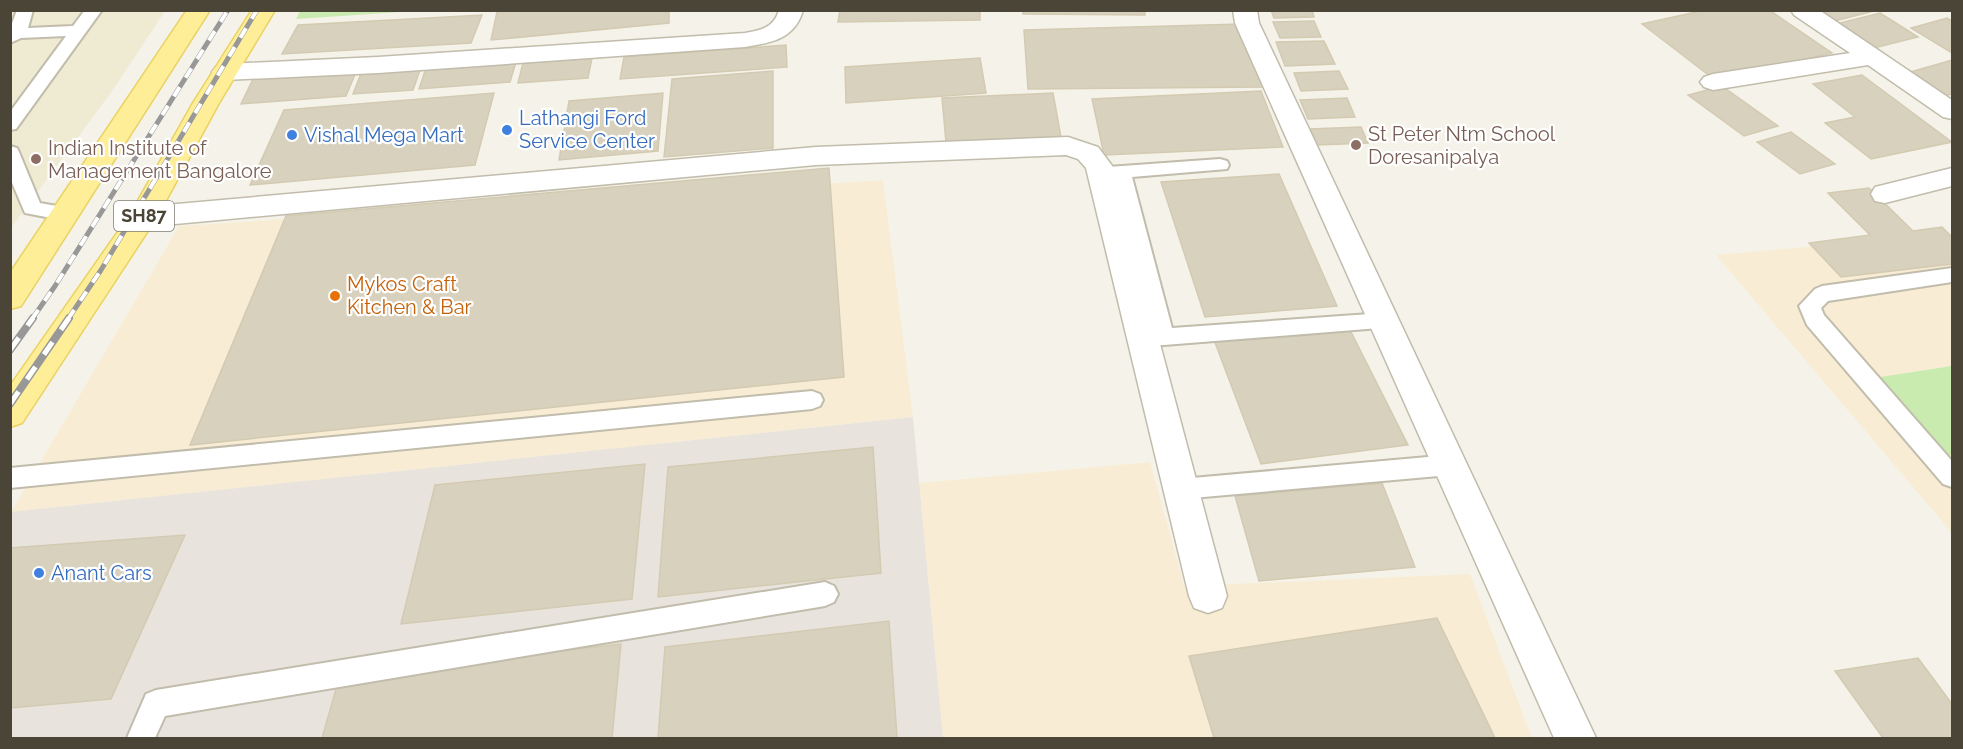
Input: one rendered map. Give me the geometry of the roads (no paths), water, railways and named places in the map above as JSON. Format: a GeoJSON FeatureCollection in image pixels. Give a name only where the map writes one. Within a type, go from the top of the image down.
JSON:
{"type":"FeatureCollection","features":[{"type":"Feature","properties":{"kind":"main road"},"geometry":{"type":"LineString","coordinates":[[10,298],[199,10]]}},
{"type":"Feature","properties":{"kind":"main road","name":"SH87"},"geometry":{"type":"LineString","coordinates":[[10,414],[143,217],[225,72],[264,10]]}},
{"type":"Feature","properties":{"kind":"street"},"geometry":{"type":"LineString","coordinates":[[225,72],[378,65],[745,40],[777,34],[789,20],[791,10]]}},
{"type":"Feature","properties":{"kind":"street"},"geometry":{"type":"LineString","coordinates":[[1245,10],[1248,23],[1383,321],[1575,738]]}},
{"type":"Feature","properties":{"kind":"street"},"geometry":{"type":"LineString","coordinates":[[1802,10],[1953,111]]}},
{"type":"Feature","properties":{"kind":"street"},"geometry":{"type":"LineString","coordinates":[[1713,82],[1874,57]]}},
{"type":"Feature","properties":{"kind":"street"},"geometry":{"type":"LineString","coordinates":[[143,217],[816,156],[1068,146],[1088,153],[1099,167],[1111,173],[1153,338],[1181,489],[1208,596]]}},
{"type":"Feature","properties":{"kind":"street"},"geometry":{"type":"LineString","coordinates":[[1885,194],[1953,177]]}},
{"type":"Feature","properties":{"kind":"lane"},"geometry":{"type":"LineString","coordinates":[[25,10],[13,35],[78,31]]}},
{"type":"Feature","properties":{"kind":"lane"},"geometry":{"type":"LineString","coordinates":[[10,125],[94,10]]}},
{"type":"Feature","properties":{"kind":"lane"},"geometry":{"type":"LineString","coordinates":[[10,152],[32,208],[67,214]]}},
{"type":"Feature","properties":{"kind":"lane"},"geometry":{"type":"LineString","coordinates":[[1111,173],[1220,165]]}},
{"type":"Feature","properties":{"kind":"lane"},"geometry":{"type":"LineString","coordinates":[[1953,275],[1821,294],[1810,306],[1815,319],[1953,477]]}},
{"type":"Feature","properties":{"kind":"lane"},"geometry":{"type":"LineString","coordinates":[[1153,338],[1383,321]]}},
{"type":"Feature","properties":{"kind":"lane"},"geometry":{"type":"LineString","coordinates":[[10,478],[812,400]]}},
{"type":"Feature","properties":{"kind":"lane"},"geometry":{"type":"LineString","coordinates":[[1181,489],[1450,465]]}},
{"type":"Feature","properties":{"kind":"lane"},"geometry":{"type":"LineString","coordinates":[[141,738],[156,704],[825,594]]}},
{"type":"Feature","properties":{"kind":"railway"},"geometry":{"type":"LineString","coordinates":[[32,319],[228,10]]}},
{"type":"Feature","properties":{"kind":"railway"},"geometry":{"type":"LineString","coordinates":[[68,319],[101,270],[257,10]]}},
{"type":"Feature","properties":{"kind":"railway"},"geometry":{"type":"LineString","coordinates":[[10,350],[33,318]]}},
{"type":"Feature","properties":{"kind":"railway"},"geometry":{"type":"LineString","coordinates":[[10,404],[69,318]]}},
{"type":"Feature","properties":{"kind":"place","name":"Lathangi Ford Service Center"},"geometry":{"type":"Point","coordinates":[507,130]}},
{"type":"Feature","properties":{"kind":"place","name":"Vishal Mega Mart"},"geometry":{"type":"Point","coordinates":[292,135]}},
{"type":"Feature","properties":{"kind":"place","name":"St Peter Ntm School Doresanipalya"},"geometry":{"type":"Point","coordinates":[1356,145]}},
{"type":"Feature","properties":{"kind":"place","name":"Indian Institute of Management Bangalore"},"geometry":{"type":"Point","coordinates":[36,159]}},
{"type":"Feature","properties":{"kind":"place","name":"Mykos Craft Kitchen & Bar"},"geometry":{"type":"Point","coordinates":[335,296]}},
{"type":"Feature","properties":{"kind":"place","name":"Anant Cars"},"geometry":{"type":"Point","coordinates":[39,573]}}]}
